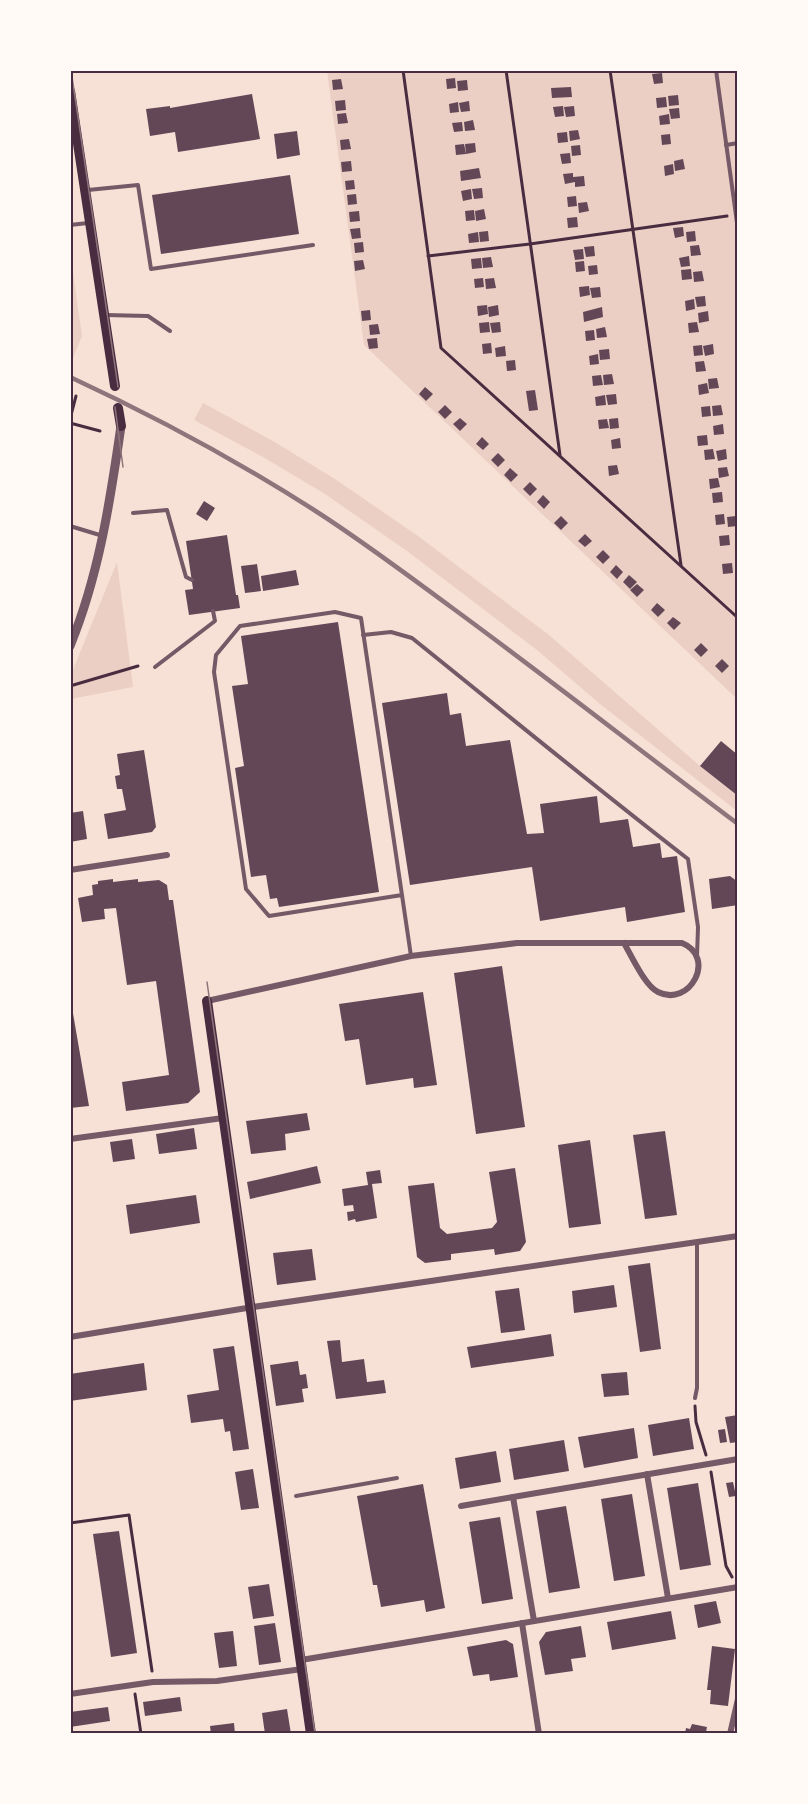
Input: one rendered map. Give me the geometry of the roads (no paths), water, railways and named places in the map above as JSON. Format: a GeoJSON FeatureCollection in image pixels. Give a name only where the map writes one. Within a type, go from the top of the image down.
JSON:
{"type":"FeatureCollection","features":[{"type":"Feature","properties":{"kind":"main road"},"geometry":{"type":"LineString","coordinates":[[70,91],[114,386]]}},
{"type":"Feature","properties":{"kind":"main road"},"geometry":{"type":"LineString","coordinates":[[118,408],[121,426]]}},
{"type":"Feature","properties":{"kind":"main road"},"geometry":{"type":"LineString","coordinates":[[207,1001],[311,1734]]}},
{"type":"Feature","properties":{"kind":"street"},"geometry":{"type":"LineString","coordinates":[[70,646],[93,581],[104,536],[121,426]]}},
{"type":"Feature","properties":{"kind":"street"},"geometry":{"type":"LineString","coordinates":[[70,870],[167,855]]}},
{"type":"Feature","properties":{"kind":"street"},"geometry":{"type":"LineString","coordinates":[[207,1001],[411,956],[517,942],[624,942],[682,943],[690,946],[697,957],[698,971],[694,983],[684,991],[673,995],[657,992],[644,976],[624,942]]}},
{"type":"Feature","properties":{"kind":"street"},"geometry":{"type":"LineString","coordinates":[[70,1139],[223,1118]]}},
{"type":"Feature","properties":{"kind":"street"},"geometry":{"type":"LineString","coordinates":[[70,1336],[738,1236]]}},
{"type":"Feature","properties":{"kind":"street"},"geometry":{"type":"LineString","coordinates":[[461,1506],[738,1459]]}},
{"type":"Feature","properties":{"kind":"street"},"geometry":{"type":"LineString","coordinates":[[647,1474],[668,1598]]}},
{"type":"Feature","properties":{"kind":"street"},"geometry":{"type":"LineString","coordinates":[[513,1497],[534,1621]]}},
{"type":"Feature","properties":{"kind":"street"},"geometry":{"type":"LineString","coordinates":[[70,1694],[153,1682],[217,1681],[522,1623],[737,1587]]}},
{"type":"Feature","properties":{"kind":"street"},"geometry":{"type":"LineString","coordinates":[[522,1623],[539,1734]]}},
{"type":"Feature","properties":{"kind":"street"},"geometry":{"type":"LineString","coordinates":[[730,1734],[738,1698]]}},
{"type":"Feature","properties":{"kind":"lane"},"geometry":{"type":"LineString","coordinates":[[716,70],[738,230]]}},
{"type":"Feature","properties":{"kind":"lane"},"geometry":{"type":"LineString","coordinates":[[726,145],[738,143]]}},
{"type":"Feature","properties":{"kind":"lane"},"geometry":{"type":"LineString","coordinates":[[84,190],[138,185],[151,269],[313,245]]}},
{"type":"Feature","properties":{"kind":"lane"},"geometry":{"type":"LineString","coordinates":[[70,225],[90,223]]}},
{"type":"Feature","properties":{"kind":"lane"},"geometry":{"type":"LineString","coordinates":[[104,315],[148,315],[170,331]]}},
{"type":"Feature","properties":{"kind":"lane"},"geometry":{"type":"LineString","coordinates":[[133,513],[167,510],[186,577],[192,580]]}},
{"type":"Feature","properties":{"kind":"lane"},"geometry":{"type":"LineString","coordinates":[[70,526],[104,536]]}},
{"type":"Feature","properties":{"kind":"lane"},"geometry":{"type":"LineString","coordinates":[[155,667],[215,621],[213,611]]}},
{"type":"Feature","properties":{"kind":"lane"},"geometry":{"type":"LineString","coordinates":[[402,895],[269,916],[246,889],[214,672],[216,655],[240,626],[335,612],[361,618],[363,635],[402,895],[411,956]]}},
{"type":"Feature","properties":{"kind":"lane"},"geometry":{"type":"LineString","coordinates":[[363,635],[391,632],[412,638],[542,742],[588,782],[688,859],[698,927],[697,957]]}},
{"type":"Feature","properties":{"kind":"lane"},"geometry":{"type":"LineString","coordinates":[[695,1398],[697,1388],[697,1242]]}},
{"type":"Feature","properties":{"kind":"lane"},"geometry":{"type":"LineString","coordinates":[[296,1496],[397,1478]]}},
{"type":"Feature","properties":{"kind":"tram line"},"geometry":{"type":"LineString","coordinates":[[71,70],[118,387]]}},
{"type":"Feature","properties":{"kind":"tram line"},"geometry":{"type":"LineString","coordinates":[[115,407],[123,467]]}},
{"type":"Feature","properties":{"kind":"tram line"},"geometry":{"type":"LineString","coordinates":[[207,982],[315,1734]]}},
{"type":"Feature","properties":{"kind":"railway"},"geometry":{"type":"LineString","coordinates":[[70,377],[194,439],[332,521],[487,634],[738,824]]}}]}
